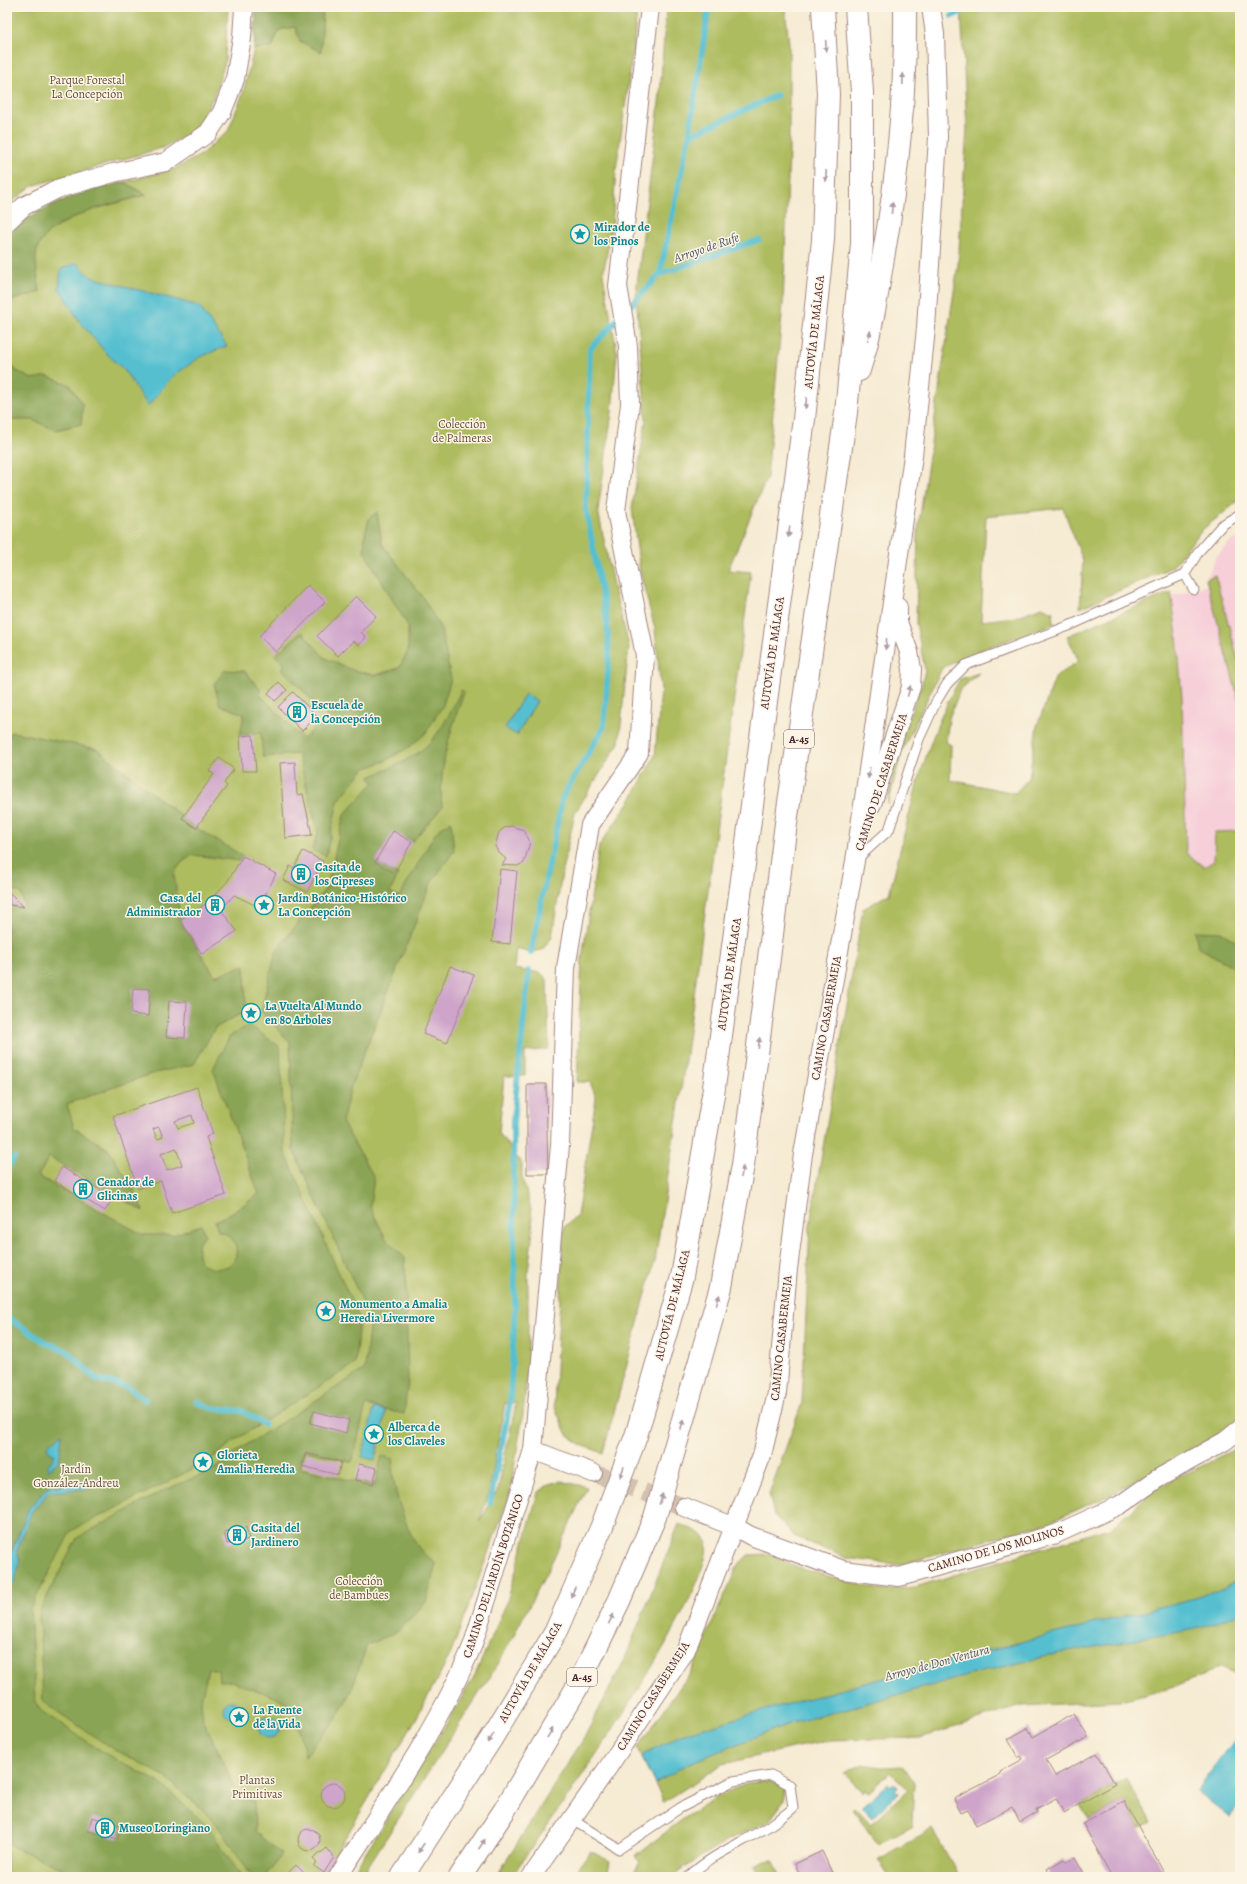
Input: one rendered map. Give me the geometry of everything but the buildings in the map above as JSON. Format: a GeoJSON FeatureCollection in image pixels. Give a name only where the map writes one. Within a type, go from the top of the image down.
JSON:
{"type":"FeatureCollection","features":[{"type":"Feature","properties":{"kind":"highway","name":"AUTOVÍA DE MÁLAGA"},"geometry":{"type":"LineString","coordinates":[[402,1877],[491,1739],[555,1633],[602,1526],[636,1436],[682,1277],[713,1095],[805,411],[823,240],[828,94],[823,7]]}},
{"type":"Feature","properties":{"kind":"highway","name":"A-45"},"geometry":{"type":"LineString","coordinates":[[460,1877],[504,1811],[576,1689],[619,1601],[655,1517],[722,1288],[743,1166],[786,823],[846,413],[862,244],[862,92],[856,7]]}},
{"type":"Feature","properties":{"kind":"highway"},"geometry":{"type":"LineString","coordinates":[[846,413],[870,336],[891,214],[902,114],[905,7]]}},
{"type":"Feature","properties":{"kind":"street"},"geometry":{"type":"LineString","coordinates":[[7,222],[24,206],[57,189],[113,173],[166,162],[208,133],[222,112],[235,79],[242,38],[244,7]]}},
{"type":"Feature","properties":{"kind":"street","name":"CAMINO DEL JARDÍN BOTÁNICO"},"geometry":{"type":"LineString","coordinates":[[338,1877],[420,1750],[463,1667],[473,1644],[533,1450],[560,1145],[566,968],[590,825],[639,753],[645,655],[616,511],[630,404],[628,346],[618,286],[650,7]]}},
{"type":"Feature","properties":{"kind":"street"},"geometry":{"type":"LineString","coordinates":[[896,570],[913,456],[924,343],[938,137],[935,34],[931,7]]}},
{"type":"Feature","properties":{"kind":"street","name":"CAMINO DE CASABERMEJA"},"geometry":{"type":"LineString","coordinates":[[855,862],[911,687],[912,669],[909,652],[898,622],[900,573],[896,570]]}},
{"type":"Feature","properties":{"kind":"street","name":"CAMINO DE CASABERMEJA"},"geometry":{"type":"LineString","coordinates":[[855,862],[896,570]]}},
{"type":"Feature","properties":{"kind":"street","name":"CAMINO CASABERMEJA"},"geometry":{"type":"LineString","coordinates":[[531,1877],[609,1766],[686,1650],[762,1455],[777,1393],[788,1269],[803,1154],[855,862]]}},
{"type":"Feature","properties":{"kind":"street","name":"CAMINO DE LOS MOLINOS"},"geometry":{"type":"LineString","coordinates":[[735,1527],[751,1536],[843,1570],[899,1577],[1056,1534],[1120,1505],[1157,1479],[1225,1442],[1240,1429]]}},
{"type":"Feature","properties":{"kind":"street"},"geometry":{"type":"LineString","coordinates":[[533,1450],[593,1473]]}},
{"type":"Feature","properties":{"kind":"street"},"geometry":{"type":"LineString","coordinates":[[684,1507],[735,1527]]}},
{"type":"Feature","properties":{"kind":"lane"},"geometry":{"type":"LineString","coordinates":[[855,862],[889,830],[919,739],[936,702],[947,684],[966,665],[1064,628],[1185,574],[1199,551],[1222,525],[1240,514]]}},
{"type":"Feature","properties":{"kind":"lane"},"geometry":{"type":"LineString","coordinates":[[1185,574],[1194,590]]}},
{"type":"Feature","properties":{"kind":"lane"},"geometry":{"type":"LineString","coordinates":[[571,1819],[618,1849],[680,1808],[733,1781],[770,1776],[790,1785],[793,1808],[778,1821],[701,1864],[688,1877]]}},
{"type":"Feature","properties":{"kind":"shaded area"},"geometry":{"type":"Polygon","coordinates":[[[1240,537],[1240,944],[1186,853],[1177,635],[1172,596],[1208,585],[1206,579],[1216,557],[1231,541],[1240,537]]]}},
{"type":"Feature","properties":{"kind":"green space","name":"Parque Forestal La Concepción"},"geometry":{"type":"Polygon","coordinates":[[[7,7],[228,7],[225,62],[214,96],[196,130],[162,148],[32,186],[7,206],[7,7]]]}},
{"type":"Feature","properties":{"kind":"green space","name":"Jardín Botánico-Histórico La Concepción"},"geometry":{"type":"Polygon","coordinates":[[[256,7],[637,7],[634,43],[616,170],[612,227],[603,274],[617,352],[612,412],[598,510],[613,585],[629,646],[619,743],[575,813],[563,866],[552,937],[542,950],[531,952],[516,948],[514,969],[541,973],[547,979],[549,1049],[525,1052],[525,1076],[504,1076],[499,1133],[522,1164],[522,1177],[531,1209],[533,1230],[528,1272],[528,1362],[523,1415],[509,1497],[451,1653],[417,1717],[322,1877],[7,1877],[7,284],[19,248],[84,212],[146,195],[124,182],[174,169],[199,156],[228,131],[243,93],[254,49],[256,7]],[[505,1403],[489,1493],[479,1522],[498,1490],[516,1403],[505,1403]]]}},
{"type":"Feature","properties":{"kind":"green space"},"geometry":{"type":"Polygon","coordinates":[[[256,7],[323,7],[321,52],[300,41],[295,27],[279,30],[272,48],[254,49],[256,7]]]}},
{"type":"Feature","properties":{"kind":"green space"},"geometry":{"type":"Polygon","coordinates":[[[666,7],[785,7],[789,44],[789,152],[783,304],[767,477],[728,570],[751,572],[682,1083],[655,1260],[603,1453],[581,1445],[566,1433],[554,1405],[564,1227],[577,1216],[596,1098],[590,1082],[577,1082],[582,958],[599,846],[632,798],[655,755],[661,691],[655,629],[640,572],[632,508],[646,420],[636,293],[660,95],[666,7]]]}},
{"type":"Feature","properties":{"kind":"green space"},"geometry":{"type":"Polygon","coordinates":[[[961,7],[1240,7],[1240,495],[1236,503],[1203,529],[1172,567],[1080,608],[1083,561],[1063,508],[986,516],[981,621],[1015,617],[1042,607],[1053,612],[1054,624],[983,649],[942,668],[902,751],[888,804],[896,749],[922,684],[925,670],[916,623],[918,529],[958,265],[967,129],[961,7]]]}},
{"type":"Feature","properties":{"kind":"green space"},"geometry":{"type":"Polygon","coordinates":[[[124,182],[146,195],[81,214],[64,222],[50,232],[40,243],[36,256],[40,292],[7,302],[7,233],[21,222],[62,200],[124,182]]]}},
{"type":"Feature","properties":{"kind":"green space"},"geometry":{"type":"Polygon","coordinates":[[[7,353],[15,370],[32,379],[47,376],[70,385],[83,405],[81,424],[56,430],[32,420],[12,420],[7,422],[7,353]]]}},
{"type":"Feature","properties":{"kind":"green space"},"geometry":{"type":"Polygon","coordinates":[[[377,512],[382,544],[422,596],[441,629],[451,679],[443,705],[425,734],[409,747],[385,761],[364,769],[338,801],[326,856],[312,850],[318,833],[298,754],[263,757],[261,733],[240,736],[244,714],[220,705],[214,684],[225,670],[245,671],[260,689],[260,695],[303,739],[327,716],[281,668],[285,665],[275,655],[302,632],[325,658],[355,671],[376,675],[399,668],[408,651],[408,626],[364,551],[365,534],[369,519],[377,512]]]}},
{"type":"Feature","properties":{"kind":"green space"},"geometry":{"type":"Polygon","coordinates":[[[1215,575],[1240,666],[1240,705],[1206,579],[1215,575]]]}},
{"type":"Feature","properties":{"kind":"green space"},"geometry":{"type":"Polygon","coordinates":[[[1171,592],[1177,635],[1182,698],[1186,853],[1204,867],[1214,861],[1215,832],[1240,831],[1240,944],[1198,947],[1238,969],[1240,974],[1240,1418],[1219,1434],[1110,1495],[1050,1522],[901,1565],[846,1558],[794,1536],[774,1515],[769,1494],[802,1403],[810,1225],[863,909],[889,894],[917,784],[936,730],[960,679],[979,673],[960,690],[949,718],[946,742],[951,745],[950,780],[1015,793],[1029,778],[1037,726],[1056,676],[1079,661],[1067,636],[1171,592]]]}},
{"type":"Feature","properties":{"kind":"green space","name":"Colección de Bambúes"},"geometry":{"type":"Polygon","coordinates":[[[461,690],[464,692],[450,734],[444,763],[441,792],[442,807],[412,842],[393,832],[375,862],[398,875],[390,892],[399,897],[436,832],[451,821],[454,851],[431,883],[351,1086],[342,1122],[374,1177],[370,1207],[386,1239],[405,1258],[408,1381],[404,1414],[366,1405],[352,1462],[304,1450],[300,1468],[374,1486],[382,1456],[393,1459],[392,1469],[396,1494],[405,1521],[416,1544],[422,1552],[436,1564],[426,1602],[397,1632],[367,1645],[351,1691],[336,1719],[305,1756],[299,1728],[291,1710],[284,1703],[276,1698],[248,1688],[234,1681],[219,1681],[218,1669],[208,1669],[201,1701],[203,1721],[224,1762],[235,1791],[254,1802],[255,1832],[282,1855],[264,1877],[253,1877],[213,1819],[164,1776],[107,1745],[43,1702],[39,1612],[77,1538],[163,1491],[217,1468],[237,1451],[365,1369],[370,1318],[293,1150],[290,1042],[261,1011],[276,951],[327,887],[344,815],[374,782],[370,777],[410,758],[430,742],[448,717],[461,690]]]}},
{"type":"Feature","properties":{"kind":"green space","name":"Jardín González-Andreu"},"geometry":{"type":"Polygon","coordinates":[[[13,732],[97,749],[196,828],[243,856],[240,861],[193,855],[181,863],[174,874],[180,920],[215,976],[245,965],[246,1011],[215,1028],[194,1064],[151,1074],[67,1104],[74,1128],[108,1149],[134,1190],[143,1211],[49,1157],[38,1176],[143,1235],[173,1235],[201,1225],[205,1235],[200,1241],[198,1249],[199,1258],[203,1264],[210,1268],[217,1269],[232,1263],[236,1256],[235,1244],[229,1236],[218,1231],[215,1221],[235,1211],[259,1194],[213,1069],[229,1037],[249,1025],[280,1047],[285,1152],[359,1318],[355,1364],[237,1439],[210,1460],[71,1531],[30,1609],[35,1702],[41,1711],[106,1754],[160,1783],[208,1827],[242,1877],[80,1877],[7,1844],[7,916],[10,905],[24,906],[21,893],[8,888],[7,885],[7,734],[13,732]]]}},
{"type":"Feature","properties":{"kind":"green space"},"geometry":{"type":"Polygon","coordinates":[[[1195,931],[1221,932],[1240,944],[1240,974],[1238,969],[1198,947],[1195,931]]]}},
{"type":"Feature","properties":{"kind":"green space"},"geometry":{"type":"Polygon","coordinates":[[[1240,1445],[1240,1676],[1219,1666],[1205,1675],[1174,1687],[1122,1701],[1021,1706],[920,1738],[828,1740],[723,1764],[664,1802],[637,1748],[690,1673],[738,1565],[748,1555],[770,1554],[802,1569],[881,1590],[915,1587],[1110,1528],[1156,1488],[1235,1450],[1240,1445]]]}},
{"type":"Feature","properties":{"kind":"green space"},"geometry":{"type":"Polygon","coordinates":[[[561,1481],[587,1487],[547,1572],[500,1661],[361,1877],[350,1877],[445,1726],[475,1675],[507,1602],[538,1493],[549,1484],[561,1481]]]}},
{"type":"Feature","properties":{"kind":"green space"},"geometry":{"type":"Polygon","coordinates":[[[679,1524],[699,1532],[706,1541],[703,1567],[686,1607],[626,1709],[530,1851],[511,1877],[496,1877],[584,1738],[623,1663],[679,1524]]]}},
{"type":"Feature","properties":{"kind":"green space"},"geometry":{"type":"Polygon","coordinates":[[[863,1764],[881,1767],[903,1766],[914,1783],[912,1821],[914,1826],[877,1843],[852,1809],[854,1807],[871,1825],[908,1789],[890,1772],[868,1793],[865,1790],[863,1793],[844,1773],[863,1764]]]}},
{"type":"Feature","properties":{"kind":"green space"},"geometry":{"type":"Polygon","coordinates":[[[1126,1778],[1151,1822],[1139,1828],[1124,1801],[1089,1820],[1080,1805],[1126,1778]]]}},
{"type":"Feature","properties":{"kind":"green space"},"geometry":{"type":"Polygon","coordinates":[[[770,1781],[784,1789],[784,1801],[769,1821],[726,1841],[683,1868],[674,1877],[618,1877],[619,1873],[632,1876],[640,1862],[634,1857],[705,1804],[736,1788],[753,1782],[770,1781]]]}},
{"type":"Feature","properties":{"kind":"green space"},"geometry":{"type":"Polygon","coordinates":[[[932,1829],[960,1877],[889,1877],[878,1859],[932,1829]]]}},
{"type":"Feature","properties":{"kind":"green space"},"geometry":{"type":"Polygon","coordinates":[[[590,1851],[610,1861],[608,1872],[605,1877],[572,1877],[590,1851]]]}},
{"type":"Feature","properties":{"kind":"green space"},"geometry":{"type":"Polygon","coordinates":[[[773,1860],[781,1877],[759,1877],[754,1865],[773,1860]]]}},
{"type":"Feature","properties":{"kind":"water"},"geometry":{"type":"Polygon","coordinates":[[[77,263],[91,277],[199,306],[227,346],[200,357],[172,377],[148,406],[124,370],[106,353],[80,322],[59,288],[61,269],[77,263]]]}},
{"type":"Feature","properties":{"kind":"water"},"geometry":{"type":"Polygon","coordinates":[[[525,694],[537,701],[517,735],[505,728],[525,694]]]}},
{"type":"Feature","properties":{"kind":"water","name":"Alberca de los Claveles"},"geometry":{"type":"Polygon","coordinates":[[[374,1408],[386,1411],[375,1460],[362,1457],[374,1408]]]}},
{"type":"Feature","properties":{"kind":"water"},"geometry":{"type":"Polygon","coordinates":[[[62,1434],[59,1461],[48,1470],[47,1465],[53,1460],[54,1454],[50,1452],[47,1446],[62,1434]]]}},
{"type":"Feature","properties":{"kind":"water"},"geometry":{"type":"Polygon","coordinates":[[[89,1483],[91,1488],[49,1492],[32,1511],[17,1551],[20,1562],[15,1581],[7,1591],[7,1571],[12,1551],[29,1508],[48,1487],[89,1483]]]}},
{"type":"Feature","properties":{"kind":"water"},"geometry":{"type":"Polygon","coordinates":[[[1240,1580],[1240,1613],[1196,1629],[1056,1654],[981,1672],[786,1725],[687,1764],[655,1784],[641,1756],[680,1735],[769,1709],[970,1655],[1199,1597],[1240,1580]]]}},
{"type":"Feature","properties":{"kind":"water"},"geometry":{"type":"Polygon","coordinates":[[[228,1701],[234,1701],[239,1706],[237,1715],[234,1717],[228,1717],[223,1712],[223,1706],[228,1701]]]}},
{"type":"Feature","properties":{"kind":"water"},"geometry":{"type":"Polygon","coordinates":[[[269,1716],[277,1719],[280,1727],[277,1735],[269,1738],[261,1735],[258,1727],[261,1719],[269,1716]]]}},
{"type":"Feature","properties":{"kind":"water"},"geometry":{"type":"Polygon","coordinates":[[[1240,1733],[1240,1804],[1230,1817],[1196,1791],[1240,1733]]]}},
{"type":"Feature","properties":{"kind":"water"},"geometry":{"type":"Polygon","coordinates":[[[888,1783],[890,1786],[894,1783],[898,1787],[895,1790],[898,1793],[872,1818],[862,1807],[888,1783]]]}},
{"type":"Feature","properties":{"kind":"waterway"},"geometry":{"type":"LineString","coordinates":[[531,952],[563,796],[604,727],[609,654],[607,622],[586,509],[590,349],[660,274],[689,136],[709,7]]}},
{"type":"Feature","properties":{"kind":"waterway"},"geometry":{"type":"LineString","coordinates":[[952,16],[971,7]]}},
{"type":"Feature","properties":{"kind":"waterway"},"geometry":{"type":"LineString","coordinates":[[689,136],[777,95]]}},
{"type":"Feature","properties":{"kind":"waterway","name":"Arroyo de Rufe"},"geometry":{"type":"LineString","coordinates":[[660,274],[759,240]]}},
{"type":"Feature","properties":{"kind":"waterway"},"geometry":{"type":"LineString","coordinates":[[490,1503],[510,1403],[515,1307],[513,1122],[529,971]]}},
{"type":"Feature","properties":{"kind":"waterway"},"geometry":{"type":"LineString","coordinates":[[7,1169],[14,1158]]}},
{"type":"Feature","properties":{"kind":"waterway"},"geometry":{"type":"LineString","coordinates":[[7,1317],[45,1342],[67,1351],[96,1379],[128,1387],[145,1400]]}},
{"type":"Feature","properties":{"kind":"waterway"},"geometry":{"type":"LineString","coordinates":[[197,1402],[212,1408],[242,1411],[264,1424]]}},
{"type":"Feature","properties":{"kind":"tunnel"},"geometry":{"type":"LineString","coordinates":[[593,1473],[684,1507]]}},
{"type":"Feature","properties":{"kind":"place","name":"Mirador de los Pinos"},"geometry":{"type":"Point","coordinates":[580,234]}},
{"type":"Feature","properties":{"kind":"place","name":"Escuela de la Concepción"},"geometry":{"type":"Point","coordinates":[297,712]}},
{"type":"Feature","properties":{"kind":"place","name":"Casita de los Cipreses"},"geometry":{"type":"Point","coordinates":[301,874]}},
{"type":"Feature","properties":{"kind":"place","name":"Casa del Administrador"},"geometry":{"type":"Point","coordinates":[215,905]}},
{"type":"Feature","properties":{"kind":"place","name":"Jardín Botánico-Histórico La Concepción"},"geometry":{"type":"Point","coordinates":[264,905]}},
{"type":"Feature","properties":{"kind":"place","name":"La Vuelta Al Mundo en 80 Arboles"},"geometry":{"type":"Point","coordinates":[251,1013]}},
{"type":"Feature","properties":{"kind":"place","name":"Cenador de Glicinas"},"geometry":{"type":"Point","coordinates":[83,1189]}},
{"type":"Feature","properties":{"kind":"place","name":"Monumento a Amalia Heredia Livermore"},"geometry":{"type":"Point","coordinates":[326,1311]}},
{"type":"Feature","properties":{"kind":"place","name":"Alberca de los Claveles"},"geometry":{"type":"Point","coordinates":[374,1434]}},
{"type":"Feature","properties":{"kind":"place","name":"Glorieta Amalia Heredia"},"geometry":{"type":"Point","coordinates":[203,1462]}},
{"type":"Feature","properties":{"kind":"place","name":"Casita del Jardinero"},"geometry":{"type":"Point","coordinates":[237,1535]}},
{"type":"Feature","properties":{"kind":"place","name":"La Fuente de la Vida"},"geometry":{"type":"Point","coordinates":[239,1717]}},
{"type":"Feature","properties":{"kind":"place","name":"Museo Loringiano"},"geometry":{"type":"Point","coordinates":[105,1828]}},
{"type":"Feature","properties":{"kind":"park label","name":"Colección de Palmeras"},"geometry":{"type":"Point","coordinates":[462,431]}},
{"type":"Feature","properties":{"kind":"park label","name":"Plantas Primitivas"},"geometry":{"type":"Point","coordinates":[257,1787]}},
{"type":"Feature","properties":{"kind":"water label","name":"Arroyo de Don Ventura"},"geometry":{"type":"Point","coordinates":[937,1662]}}]}
